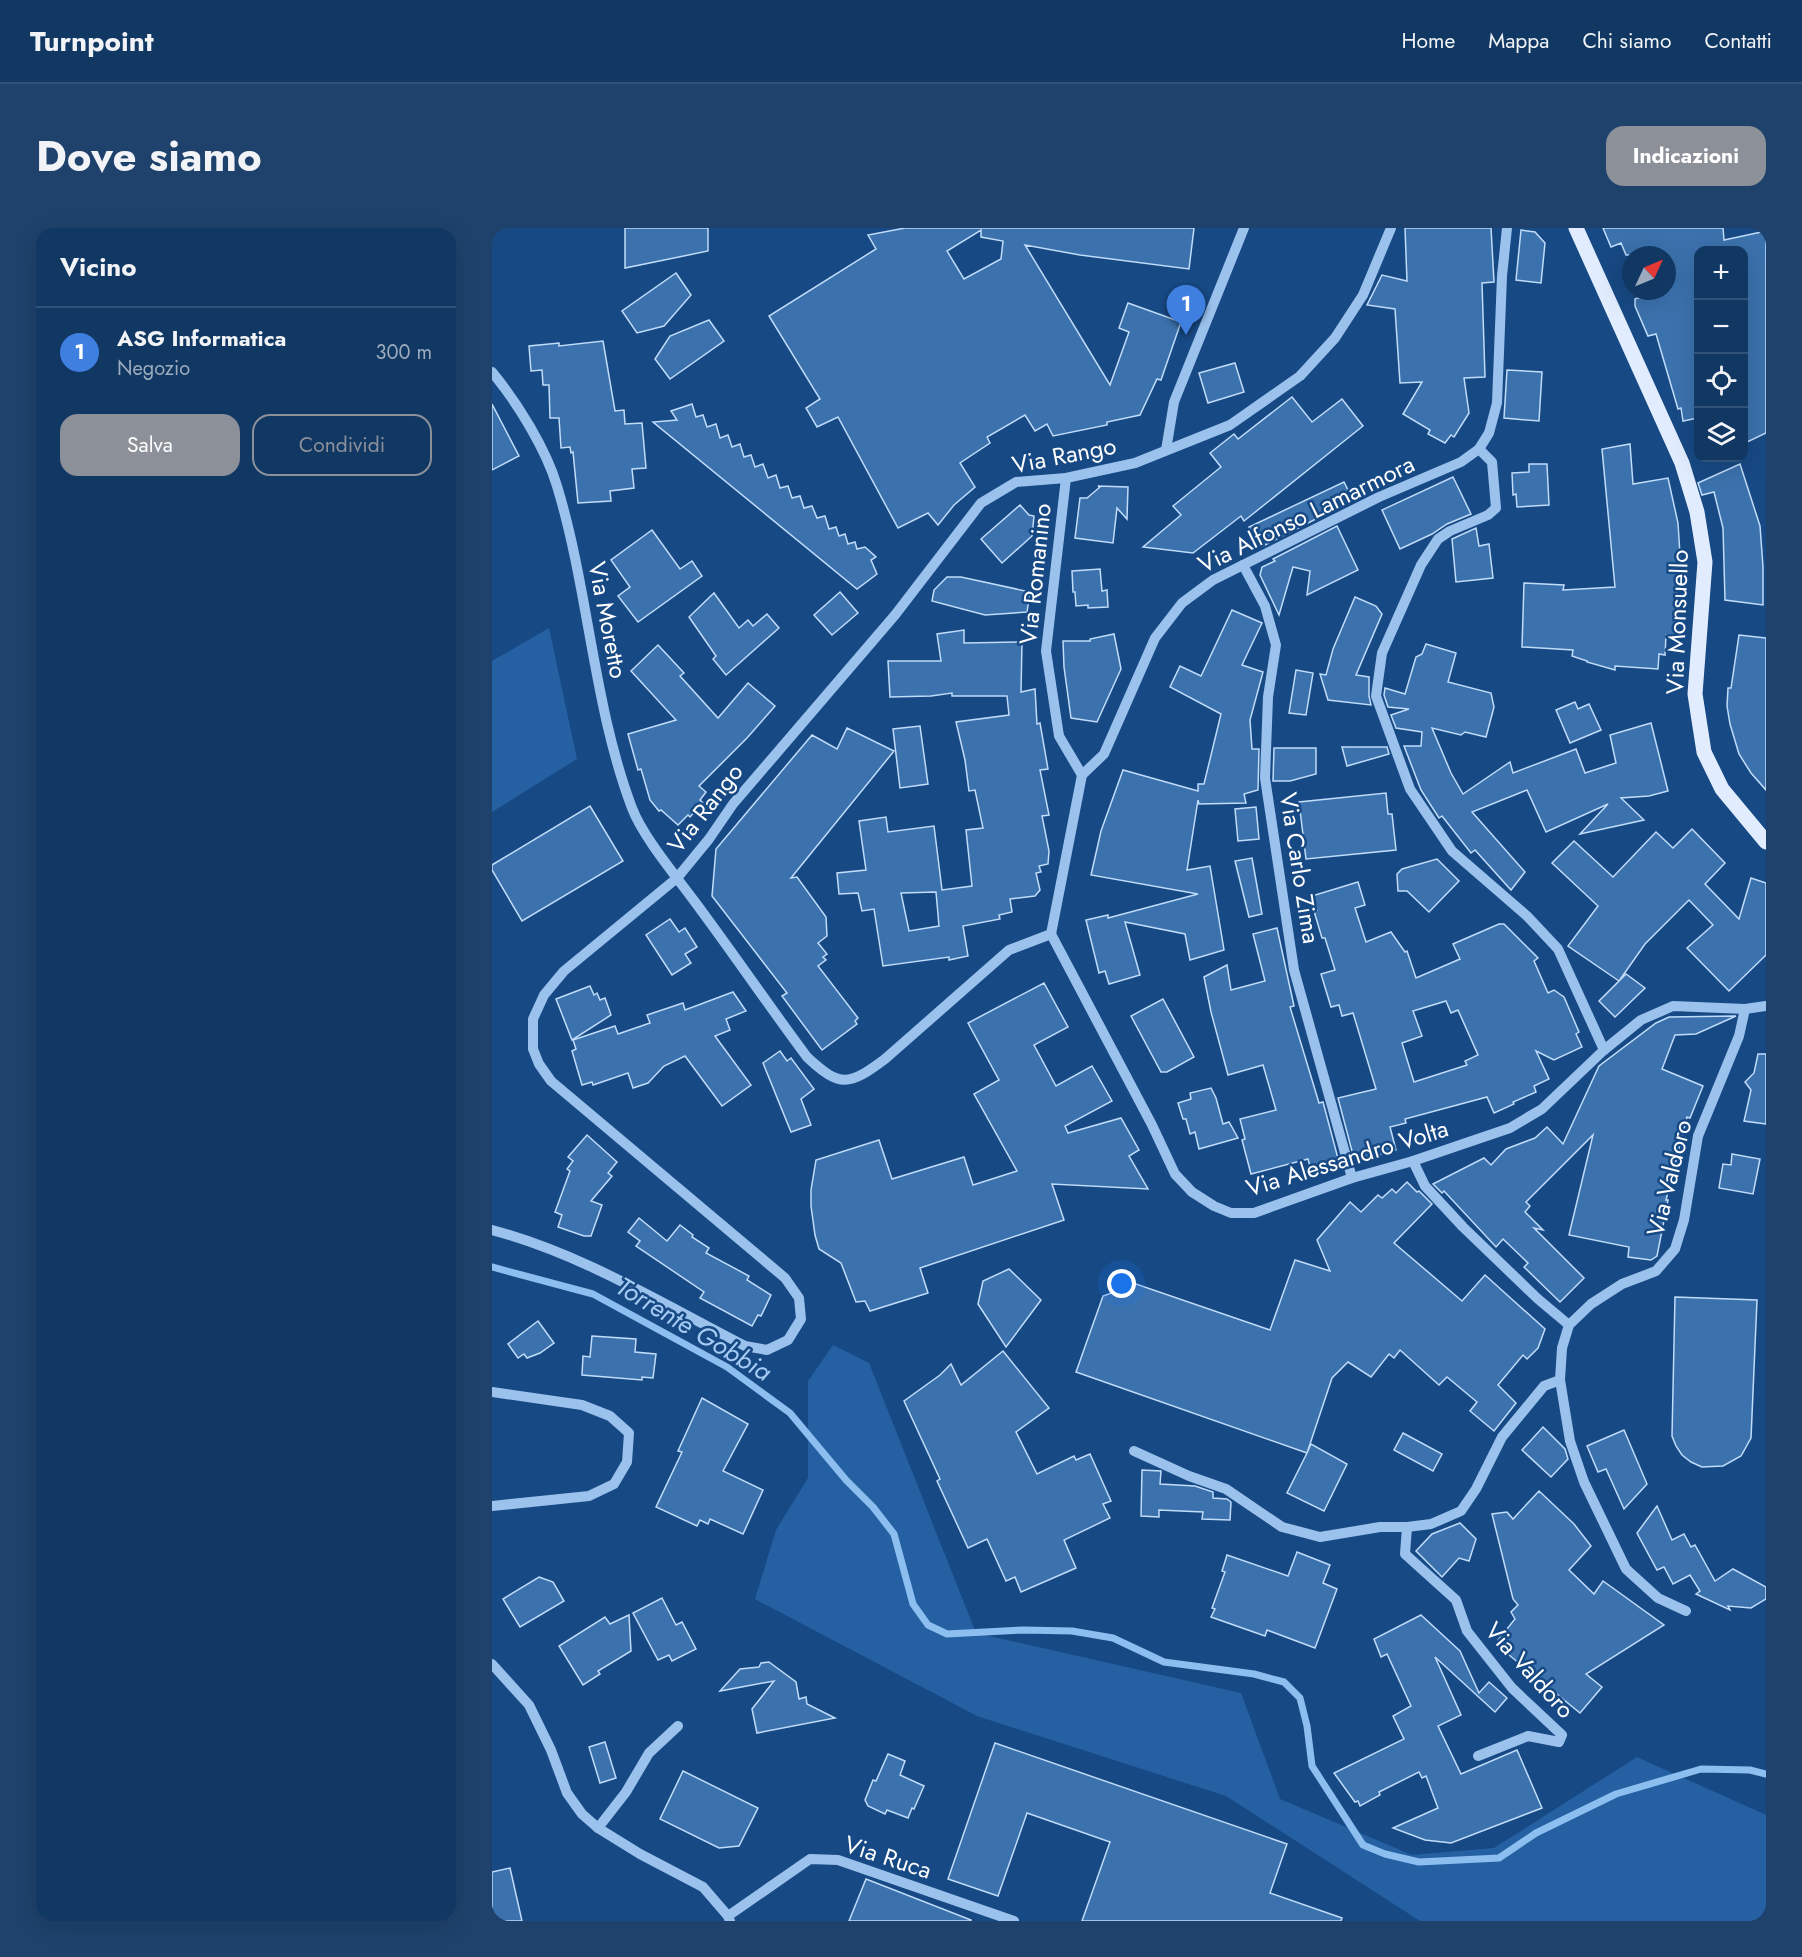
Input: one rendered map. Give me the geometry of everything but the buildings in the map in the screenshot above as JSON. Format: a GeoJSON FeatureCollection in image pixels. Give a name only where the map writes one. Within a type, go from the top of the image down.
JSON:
{"type":"FeatureCollection","features":[{"type":"Feature","properties":{"kind":"main road","name":"Via Monsuello"},"geometry":{"type":"LineString","coordinates":[[1576,228],[1682,463],[1697,512],[1705,562],[1695,694],[1704,752],[1722,789],[1766,842]]}},
{"type":"Feature","properties":{"kind":"street"},"geometry":{"type":"LineString","coordinates":[[1166,450],[1174,402],[1244,228]]}},
{"type":"Feature","properties":{"kind":"street","name":"Via Rango"},"geometry":{"type":"LineString","coordinates":[[492,1230],[527,1239],[572,1256],[745,1346],[767,1350],[788,1340],[801,1319],[799,1298],[785,1278],[551,1081],[539,1064],[533,1048],[533,1019],[543,995],[564,971],[677,878],[709,839],[733,804],[911,595],[981,503],[1016,482],[1066,478],[1135,463],[1230,425],[1300,376],[1335,338],[1363,295],[1391,228]]}},
{"type":"Feature","properties":{"kind":"street"},"geometry":{"type":"LineString","coordinates":[[1506,228],[1497,404],[1490,433],[1479,449],[1492,462],[1496,508],[1488,515],[1450,531],[1438,539],[1421,565],[1382,653],[1376,696],[1410,789],[1452,851],[1527,916],[1558,949],[1604,1050]]}},
{"type":"Feature","properties":{"kind":"street","name":"Via Moretto"},"geometry":{"type":"LineString","coordinates":[[492,372],[511,394],[546,458],[557,484],[618,771],[633,812],[677,878]]}},
{"type":"Feature","properties":{"kind":"street","name":"Via Alfonso Lamarmora"},"geometry":{"type":"LineString","coordinates":[[1082,775],[1104,754],[1155,638],[1182,603],[1213,580],[1243,564],[1379,497],[1461,462],[1479,449]]}},
{"type":"Feature","properties":{"kind":"street","name":"Via Romanino"},"geometry":{"type":"LineString","coordinates":[[1066,478],[1046,651],[1059,736],[1082,775]]}},
{"type":"Feature","properties":{"kind":"street","name":"Via Carlo Zima"},"geometry":{"type":"LineString","coordinates":[[1243,564],[1265,606],[1276,645],[1268,697],[1265,778],[1294,970],[1352,1178]]}},
{"type":"Feature","properties":{"kind":"street"},"geometry":{"type":"LineString","coordinates":[[1051,934],[1082,775]]}},
{"type":"Feature","properties":{"kind":"street","name":"Via Rango"},"geometry":{"type":"LineString","coordinates":[[677,878],[807,1057],[826,1075],[845,1080],[863,1075],[885,1059],[1009,950],[1051,934]]}},
{"type":"Feature","properties":{"kind":"street","name":"Via Alessandro Volta"},"geometry":{"type":"LineString","coordinates":[[1051,934],[1152,1125],[1175,1174],[1192,1192],[1214,1206],[1231,1213],[1254,1213],[1352,1178],[1413,1161],[1510,1128],[1542,1109],[1604,1050],[1641,1020],[1673,1006],[1745,1009],[1766,1006]]}},
{"type":"Feature","properties":{"kind":"street","name":"Via Valdoro"},"geometry":{"type":"LineString","coordinates":[[1569,1325],[1590,1304],[1622,1284],[1656,1271],[1675,1249],[1684,1220],[1698,1136],[1738,1036],[1745,1009]]}},
{"type":"Feature","properties":{"kind":"street"},"geometry":{"type":"LineString","coordinates":[[1413,1161],[1425,1185],[1463,1227],[1538,1299],[1569,1325],[1563,1348],[1560,1380],[1570,1442],[1584,1482],[1626,1569],[1658,1598],[1686,1611]]}},
{"type":"Feature","properties":{"kind":"street"},"geometry":{"type":"LineString","coordinates":[[1134,1451],[1189,1476],[1226,1489],[1282,1527],[1320,1537],[1380,1527],[1431,1524],[1461,1510],[1476,1489],[1502,1437],[1544,1386],[1560,1380]]}},
{"type":"Feature","properties":{"kind":"street"},"geometry":{"type":"LineString","coordinates":[[492,1392],[582,1405],[610,1416],[629,1433],[627,1462],[614,1484],[589,1496],[492,1506]]}},
{"type":"Feature","properties":{"kind":"street","name":"Via Valdoro"},"geometry":{"type":"LineString","coordinates":[[1407,1527],[1406,1554],[1456,1600],[1467,1631],[1512,1688],[1562,1735],[1558,1742],[1528,1736],[1478,1756]]}},
{"type":"Feature","properties":{"kind":"street","name":"Via Ruca"},"geometry":{"type":"LineString","coordinates":[[492,1664],[529,1705],[551,1750],[567,1793],[582,1814],[598,1828],[640,1854],[703,1887],[729,1918],[810,1859],[838,1860],[1014,1921]]}},
{"type":"Feature","properties":{"kind":"street"},"geometry":{"type":"LineString","coordinates":[[598,1828],[626,1792],[649,1753],[678,1726]]}},
{"type":"Feature","properties":{"kind":"shaded area"},"geometry":{"type":"Polygon","coordinates":[[[549,628],[577,759],[492,812],[492,661],[549,628]]]}},
{"type":"Feature","properties":{"kind":"shaded area"},"geometry":{"type":"Polygon","coordinates":[[[833,1345],[869,1363],[976,1633],[1241,1693],[1280,1799],[1412,1855],[1494,1848],[1637,1757],[1766,1815],[1766,1921],[1420,1921],[1226,1796],[977,1716],[755,1599],[776,1530],[808,1478],[808,1381],[833,1345]]]}},
{"type":"Feature","properties":{"kind":"waterway","name":"Torrente Gobbia"},"geometry":{"type":"LineString","coordinates":[[492,1267],[593,1294],[727,1367],[790,1413],[894,1534],[913,1604],[928,1625],[947,1634],[1023,1630],[1072,1631],[1113,1638],[1164,1662],[1254,1674],[1284,1682],[1300,1698],[1307,1726],[1312,1766],[1363,1845],[1385,1854],[1419,1862],[1499,1858],[1536,1833],[1616,1794],[1701,1769],[1750,1770],[1766,1774]]}},
{"type":"Feature","properties":{"kind":"place","name":"ASG Informatica"},"geometry":{"type":"Point","coordinates":[1186,335]}}]}
